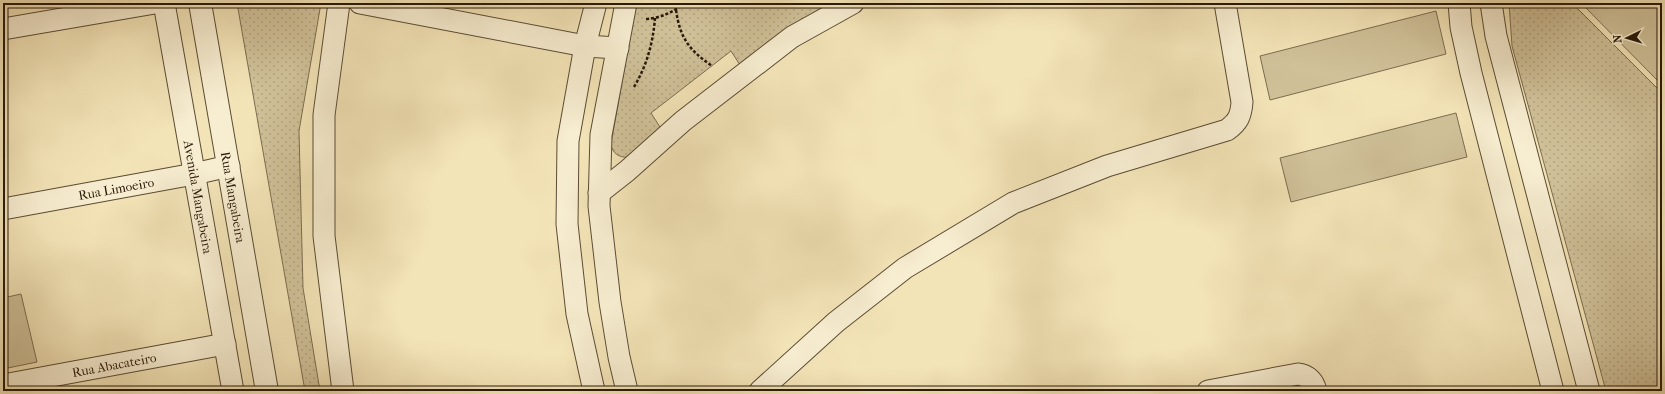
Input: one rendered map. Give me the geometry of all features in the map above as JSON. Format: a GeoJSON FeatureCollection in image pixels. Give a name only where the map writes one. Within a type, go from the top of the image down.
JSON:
{"type":"FeatureCollection","features":[{"type":"Feature","properties":{"kind":"street"},"geometry":{"type":"LineString","coordinates":[[3,29],[155,3]]}},
{"type":"Feature","properties":{"kind":"street","name":"Avenida Mangabeira"},"geometry":{"type":"LineString","coordinates":[[164,3],[233,391]]}},
{"type":"Feature","properties":{"kind":"street","name":"Rua Mangabeira"},"geometry":{"type":"LineString","coordinates":[[200,3],[267,391]]}},
{"type":"Feature","properties":{"kind":"street"},"geometry":{"type":"LineString","coordinates":[[339,3],[324,115],[324,236],[343,391]]}},
{"type":"Feature","properties":{"kind":"street"},"geometry":{"type":"LineString","coordinates":[[360,3],[585,46],[618,48]]}},
{"type":"Feature","properties":{"kind":"street"},"geometry":{"type":"LineString","coordinates":[[596,3],[585,46],[568,141],[567,224],[576,314],[592,382],[619,357]]}},
{"type":"Feature","properties":{"kind":"street"},"geometry":{"type":"LineString","coordinates":[[626,3],[601,135],[599,206],[609,294],[619,357],[627,391]]}},
{"type":"Feature","properties":{"kind":"street"},"geometry":{"type":"LineString","coordinates":[[599,193],[627,171],[683,121],[792,37],[853,3]]}},
{"type":"Feature","properties":{"kind":"street"},"geometry":{"type":"LineString","coordinates":[[760,391],[836,322],[905,268],[1014,203],[1107,166],[1227,130],[1236,123],[1241,114],[1242,102],[1225,3]]}},
{"type":"Feature","properties":{"kind":"street"},"geometry":{"type":"LineString","coordinates":[[1459,3],[1461,28],[1471,73],[1552,391]]}},
{"type":"Feature","properties":{"kind":"street"},"geometry":{"type":"LineString","coordinates":[[1491,3],[1496,36],[1589,391]]}},
{"type":"Feature","properties":{"kind":"street","name":"Rua Limoeiro"},"geometry":{"type":"LineString","coordinates":[[3,209],[194,174],[229,166]]}},
{"type":"Feature","properties":{"kind":"street","name":"Rua Abacateiro"},"geometry":{"type":"LineString","coordinates":[[3,385],[225,344]]}},
{"type":"Feature","properties":{"kind":"street"},"geometry":{"type":"LineString","coordinates":[[1208,391],[1298,374],[1305,375],[1311,380],[1316,391]]}},
{"type":"Feature","properties":{"kind":"path"},"geometry":{"type":"LineString","coordinates":[[641,19],[655,18],[676,10],[684,3]]}},
{"type":"Feature","properties":{"kind":"path"},"geometry":{"type":"LineString","coordinates":[[718,3],[738,3]]}},
{"type":"Feature","properties":{"kind":"path"},"geometry":{"type":"LineString","coordinates":[[676,10],[678,27],[686,43],[698,56],[712,66]]}},
{"type":"Feature","properties":{"kind":"path"},"geometry":{"type":"LineString","coordinates":[[632,90],[645,66],[653,42],[655,18]]}},
{"type":"Feature","properties":{"kind":"shaded area"},"geometry":{"type":"Polygon","coordinates":[[[237,3],[321,3],[299,131],[303,288],[320,391],[305,391],[237,3]]]}},
{"type":"Feature","properties":{"kind":"shaded area"},"geometry":{"type":"Polygon","coordinates":[[[636,3],[849,3],[740,65],[731,51],[651,113],[660,127],[628,157],[625,157],[616,154],[611,144],[636,3]]]}},
{"type":"Feature","properties":{"kind":"shaded area"},"geometry":{"type":"Polygon","coordinates":[[[1509,3],[1572,3],[1662,93],[1662,391],[1606,391],[1512,46],[1509,3]]]}},
{"type":"Feature","properties":{"kind":"shaded area"},"geometry":{"type":"Polygon","coordinates":[[[1581,3],[1662,3],[1662,85],[1581,3]]]}},
{"type":"Feature","properties":{"kind":"shaded area"},"geometry":{"type":"Polygon","coordinates":[[[1436,11],[1446,54],[1270,100],[1260,56],[1436,11]]]}},
{"type":"Feature","properties":{"kind":"shaded area"},"geometry":{"type":"Polygon","coordinates":[[[1456,113],[1467,157],[1291,202],[1280,158],[1456,113]]]}},
{"type":"Feature","properties":{"kind":"shaded area"},"geometry":{"type":"Polygon","coordinates":[[[21,294],[37,362],[3,369],[3,298],[21,294]]]}}]}
